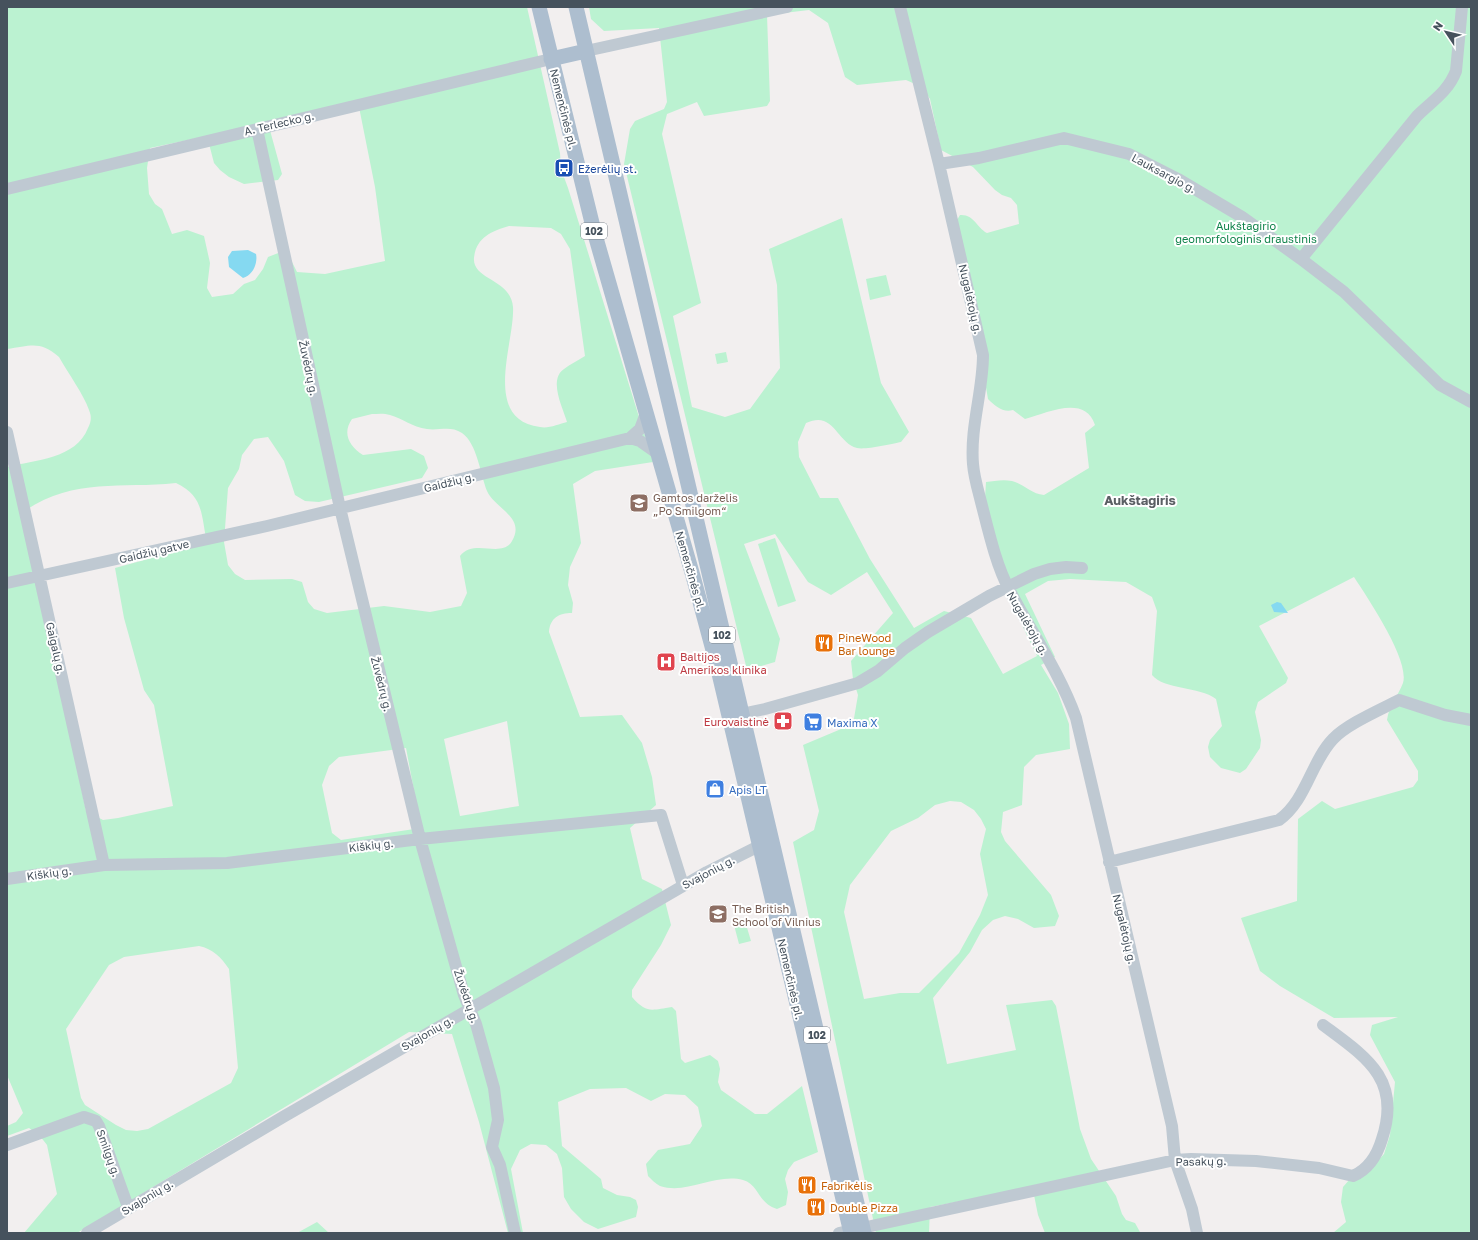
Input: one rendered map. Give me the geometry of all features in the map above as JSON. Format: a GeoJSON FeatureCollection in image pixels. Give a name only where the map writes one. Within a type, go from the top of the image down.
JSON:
{"type":"FeatureCollection","features":[{"type":"Feature","properties":{"kind":"main road","name":"Nemenčinės pl."},"geometry":{"type":"LineString","coordinates":[[539,7],[594,231],[693,576],[765,843]]}},
{"type":"Feature","properties":{"kind":"main road","name":"Nemenčinės pl."},"geometry":{"type":"LineString","coordinates":[[576,7],[741,714],[765,843],[853,1232]]}},
{"type":"Feature","properties":{"kind":"main road"},"geometry":{"type":"LineString","coordinates":[[551,59],[586,51]]}},
{"type":"Feature","properties":{"kind":"street"},"geometry":{"type":"LineString","coordinates":[[586,51],[787,7]]}},
{"type":"Feature","properties":{"kind":"street","name":"Nugalėtojų g."},"geometry":{"type":"LineString","coordinates":[[900,7],[939,164],[983,355],[983,368],[973,436],[973,464],[989,534],[1008,587],[1053,664],[1068,697],[1083,746],[1172,1126],[1175,1160],[1192,1209],[1197,1233]]}},
{"type":"Feature","properties":{"kind":"street"},"geometry":{"type":"LineString","coordinates":[[1301,259],[1416,116],[1440,97],[1452,80],[1456,71],[1462,7]]}},
{"type":"Feature","properties":{"kind":"street","name":"A. Terlecko g."},"geometry":{"type":"LineString","coordinates":[[7,189],[551,59]]}},
{"type":"Feature","properties":{"kind":"street","name":"Žuvėdrų g."},"geometry":{"type":"LineString","coordinates":[[257,129],[340,508],[420,839],[464,995],[471,1008],[494,1088],[498,1120],[492,1147],[500,1165],[515,1233]]}},
{"type":"Feature","properties":{"kind":"street","name":"Lauksargio g."},"geometry":{"type":"LineString","coordinates":[[939,164],[978,158],[1064,138],[1129,154],[1178,179],[1242,217],[1301,259],[1344,292],[1440,385],[1471,402]]}},
{"type":"Feature","properties":{"kind":"street"},"geometry":{"type":"LineString","coordinates":[[630,438],[640,429],[646,413]]}},
{"type":"Feature","properties":{"kind":"street","name":"Gaigalų g."},"geometry":{"type":"LineString","coordinates":[[7,432],[104,865]]}},
{"type":"Feature","properties":{"kind":"street"},"geometry":{"type":"LineString","coordinates":[[630,438],[640,441],[657,453]]}},
{"type":"Feature","properties":{"kind":"street","name":"Gaidžių g."},"geometry":{"type":"LineString","coordinates":[[267,526],[630,438]]}},
{"type":"Feature","properties":{"kind":"street","name":"Gaidžių gatve"},"geometry":{"type":"LineString","coordinates":[[7,583],[40,577],[267,526]]}},
{"type":"Feature","properties":{"kind":"street"},"geometry":{"type":"LineString","coordinates":[[741,714],[765,709],[858,683],[878,671],[905,648],[928,632],[1008,587],[1034,574],[1050,569],[1066,567],[1082,568]]}},
{"type":"Feature","properties":{"kind":"street"},"geometry":{"type":"LineString","coordinates":[[1109,862],[1279,820],[1290,810],[1333,739],[1372,714],[1398,700],[1445,715],[1471,720]]}},
{"type":"Feature","properties":{"kind":"street","name":"Kiškių g."},"geometry":{"type":"LineString","coordinates":[[7,879],[104,865],[226,862],[420,839],[661,815],[683,885]]}},
{"type":"Feature","properties":{"kind":"street","name":"Svajonių g."},"geometry":{"type":"LineString","coordinates":[[87,1233],[128,1207],[683,885],[765,843]]}},
{"type":"Feature","properties":{"kind":"street","name":"Pasakų g."},"geometry":{"type":"LineString","coordinates":[[853,1232],[1175,1160],[1256,1161],[1319,1168],[1353,1176],[1366,1169],[1379,1149],[1386,1129],[1388,1113],[1387,1096],[1382,1082],[1368,1060],[1323,1026]]}},
{"type":"Feature","properties":{"kind":"street","name":"Smilgų g."},"geometry":{"type":"LineString","coordinates":[[7,1145],[84,1117],[91,1118],[100,1126],[128,1207]]}},
{"type":"Feature","properties":{"kind":"green space"},"geometry":{"type":"Polygon","coordinates":[[[7,7],[527,7],[560,153],[561,169],[653,462],[595,471],[573,484],[581,543],[570,567],[568,585],[573,603],[572,613],[559,615],[556,617],[551,623],[549,632],[580,717],[622,715],[642,743],[652,777],[656,805],[630,828],[642,879],[662,889],[671,925],[661,945],[632,990],[632,997],[642,1006],[650,1010],[672,1007],[676,1011],[681,1059],[685,1063],[710,1055],[718,1061],[720,1069],[718,1082],[721,1090],[755,1114],[767,1114],[802,1086],[818,1152],[794,1162],[788,1170],[785,1179],[788,1192],[786,1205],[777,1209],[770,1206],[762,1199],[749,1182],[743,1180],[722,1179],[680,1188],[670,1188],[658,1185],[648,1176],[646,1164],[658,1150],[690,1144],[702,1126],[698,1107],[685,1095],[665,1094],[651,1101],[626,1088],[590,1089],[558,1102],[562,1146],[601,1179],[603,1188],[617,1195],[630,1197],[636,1200],[638,1207],[636,1217],[598,1229],[584,1222],[571,1209],[564,1197],[562,1168],[557,1154],[546,1145],[531,1144],[520,1150],[511,1169],[523,1233],[508,1233],[479,1122],[452,1034],[409,1032],[77,1233],[24,1233],[57,1194],[47,1145],[40,1136],[29,1128],[7,1136],[7,1126],[16,1122],[23,1113],[7,1075],[7,467],[42,460],[64,452],[74,446],[82,438],[89,426],[91,417],[83,398],[59,357],[46,348],[40,346],[7,349],[7,7]],[[358,102],[268,123],[282,174],[278,180],[244,184],[229,177],[214,163],[207,136],[150,148],[147,168],[149,194],[155,204],[162,209],[172,234],[187,230],[204,236],[210,263],[207,288],[212,297],[233,294],[244,284],[255,280],[263,269],[268,257],[286,250],[297,272],[325,274],[385,261],[375,187],[358,102]],[[509,226],[496,230],[481,240],[475,251],[474,258],[475,265],[479,271],[499,285],[511,298],[513,307],[512,322],[505,378],[506,395],[511,410],[522,421],[540,427],[550,427],[567,422],[558,394],[557,380],[559,374],[564,369],[585,356],[570,249],[561,234],[551,228],[509,226]],[[372,414],[352,419],[349,424],[347,434],[348,439],[354,448],[363,455],[411,449],[424,456],[428,468],[422,478],[319,502],[305,501],[295,495],[284,461],[268,437],[254,439],[242,455],[239,469],[228,488],[224,542],[228,565],[235,574],[245,580],[292,579],[302,582],[308,602],[314,609],[327,613],[384,606],[430,612],[461,606],[467,593],[460,556],[466,551],[473,549],[495,549],[507,546],[512,541],[515,533],[515,526],[512,519],[496,503],[487,491],[478,460],[471,444],[462,433],[453,429],[422,428],[388,414],[372,414]],[[176,483],[79,489],[60,494],[42,501],[23,512],[86,811],[103,820],[173,806],[154,705],[144,690],[124,618],[115,568],[207,543],[200,507],[197,500],[185,488],[176,483]],[[507,721],[444,739],[460,816],[519,806],[507,721]],[[406,748],[339,757],[329,766],[322,785],[332,833],[341,840],[421,828],[406,748]],[[199,946],[124,957],[109,965],[66,1029],[81,1098],[85,1105],[126,1130],[137,1131],[148,1129],[231,1083],[238,1068],[229,969],[220,957],[213,951],[199,946]]]}},
{"type":"Feature","properties":{"kind":"green space","name":"Aukštagirio geomorfologinis draustinis"},"geometry":{"type":"Polygon","coordinates":[[[589,7],[1471,7],[1471,1233],[1333,1233],[1346,1222],[1341,1202],[1343,1187],[1350,1179],[1364,1176],[1384,1154],[1390,1135],[1395,1082],[1370,1035],[1372,1025],[1398,1017],[1334,1018],[1280,986],[1260,971],[1241,918],[1297,901],[1298,819],[1322,801],[1335,809],[1413,787],[1418,780],[1418,771],[1387,720],[1392,705],[1403,683],[1403,673],[1400,660],[1386,629],[1354,577],[1259,626],[1288,678],[1286,683],[1258,702],[1255,712],[1261,740],[1260,748],[1246,769],[1240,773],[1221,768],[1210,757],[1208,747],[1210,740],[1222,726],[1216,699],[1201,692],[1173,686],[1157,680],[1152,675],[1157,611],[1152,597],[1126,582],[1070,579],[1048,581],[1025,594],[1055,657],[1041,665],[1058,693],[1069,724],[1070,749],[1036,755],[1024,767],[1022,805],[1003,812],[1001,832],[1005,841],[1051,895],[1059,916],[1055,926],[1034,928],[1018,919],[1005,916],[993,920],[982,930],[970,952],[933,998],[947,1064],[1016,1050],[1006,1005],[1052,1000],[1056,1006],[1080,1129],[1091,1159],[1116,1196],[1122,1214],[1126,1220],[1135,1223],[1140,1232],[1045,1233],[1038,1215],[1033,1190],[1028,1188],[930,1207],[929,1233],[876,1233],[793,842],[814,830],[819,811],[803,745],[853,724],[858,695],[853,679],[851,661],[893,613],[867,572],[831,595],[808,582],[775,534],[744,544],[780,639],[775,662],[747,670],[624,164],[630,129],[635,121],[664,109],[667,102],[659,28],[604,31],[591,19],[589,7]],[[809,10],[767,15],[770,101],[767,106],[704,116],[697,102],[667,114],[662,134],[701,303],[673,316],[692,407],[725,417],[750,409],[780,368],[777,285],[769,249],[842,218],[881,383],[909,432],[901,442],[872,448],[857,448],[844,440],[829,424],[823,421],[815,420],[806,423],[798,442],[799,457],[820,498],[838,498],[870,559],[914,628],[944,611],[971,618],[1003,674],[1037,656],[1007,594],[983,531],[986,482],[1002,480],[1012,481],[1035,493],[1044,495],[1089,468],[1085,433],[1095,425],[1090,416],[1083,410],[1064,408],[1025,419],[1013,410],[1006,411],[999,408],[988,399],[957,220],[960,215],[965,215],[972,219],[987,233],[1019,224],[1017,205],[1011,198],[1002,195],[995,190],[973,167],[941,150],[930,99],[922,87],[906,80],[857,85],[845,77],[828,23],[809,10]],[[950,801],[935,805],[918,818],[891,831],[850,885],[844,912],[864,999],[900,993],[919,993],[959,953],[980,915],[988,895],[980,854],[986,829],[974,810],[961,802],[950,801]]]}},
{"type":"Feature","properties":{"kind":"green space"},"geometry":{"type":"Polygon","coordinates":[[[886,275],[891,295],[870,300],[866,279],[886,275]]]}},
{"type":"Feature","properties":{"kind":"green space"},"geometry":{"type":"Polygon","coordinates":[[[726,352],[728,362],[717,364],[715,354],[726,352]]]}},
{"type":"Feature","properties":{"kind":"green space"},"geometry":{"type":"Polygon","coordinates":[[[775,538],[796,601],[778,607],[758,544],[775,538]]]}},
{"type":"Feature","properties":{"kind":"green space"},"geometry":{"type":"Polygon","coordinates":[[[745,921],[751,941],[739,944],[734,925],[745,921]]]}},
{"type":"Feature","properties":{"kind":"green space"},"geometry":{"type":"Polygon","coordinates":[[[317,1222],[329,1233],[297,1233],[317,1222]]]}},
{"type":"Feature","properties":{"kind":"water"},"geometry":{"type":"Polygon","coordinates":[[[248,250],[256,254],[256,261],[250,274],[243,278],[229,267],[228,257],[232,251],[248,250]]]}},
{"type":"Feature","properties":{"kind":"water"},"geometry":{"type":"Polygon","coordinates":[[[1277,602],[1281,603],[1288,613],[1274,612],[1271,605],[1277,602]]]}},
{"type":"Feature","properties":{"kind":"place","name":"Ežerėlių st."},"geometry":{"type":"Point","coordinates":[564,168]}},
{"type":"Feature","properties":{"kind":"place","name":"Gamtos darželis „Po Smilgom“"},"geometry":{"type":"Point","coordinates":[639,503]}},
{"type":"Feature","properties":{"kind":"place","name":"PineWood Bar lounge"},"geometry":{"type":"Point","coordinates":[824,643]}},
{"type":"Feature","properties":{"kind":"place","name":"Baltijos Amerikos klinika"},"geometry":{"type":"Point","coordinates":[666,662]}},
{"type":"Feature","properties":{"kind":"place","name":"Eurovaistinė"},"geometry":{"type":"Point","coordinates":[783,721]}},
{"type":"Feature","properties":{"kind":"place","name":"Maxima X"},"geometry":{"type":"Point","coordinates":[813,722]}},
{"type":"Feature","properties":{"kind":"place","name":"Apis LT"},"geometry":{"type":"Point","coordinates":[715,789]}},
{"type":"Feature","properties":{"kind":"place","name":"The British School of Vilnius"},"geometry":{"type":"Point","coordinates":[718,914]}},
{"type":"Feature","properties":{"kind":"place","name":"Fabrikėlis"},"geometry":{"type":"Point","coordinates":[807,1185]}},
{"type":"Feature","properties":{"kind":"place","name":"Double Pizza"},"geometry":{"type":"Point","coordinates":[816,1207]}},
{"type":"Feature","properties":{"kind":"district","name":"Aukštagiris"},"geometry":{"type":"Point","coordinates":[1140,500]}}]}
